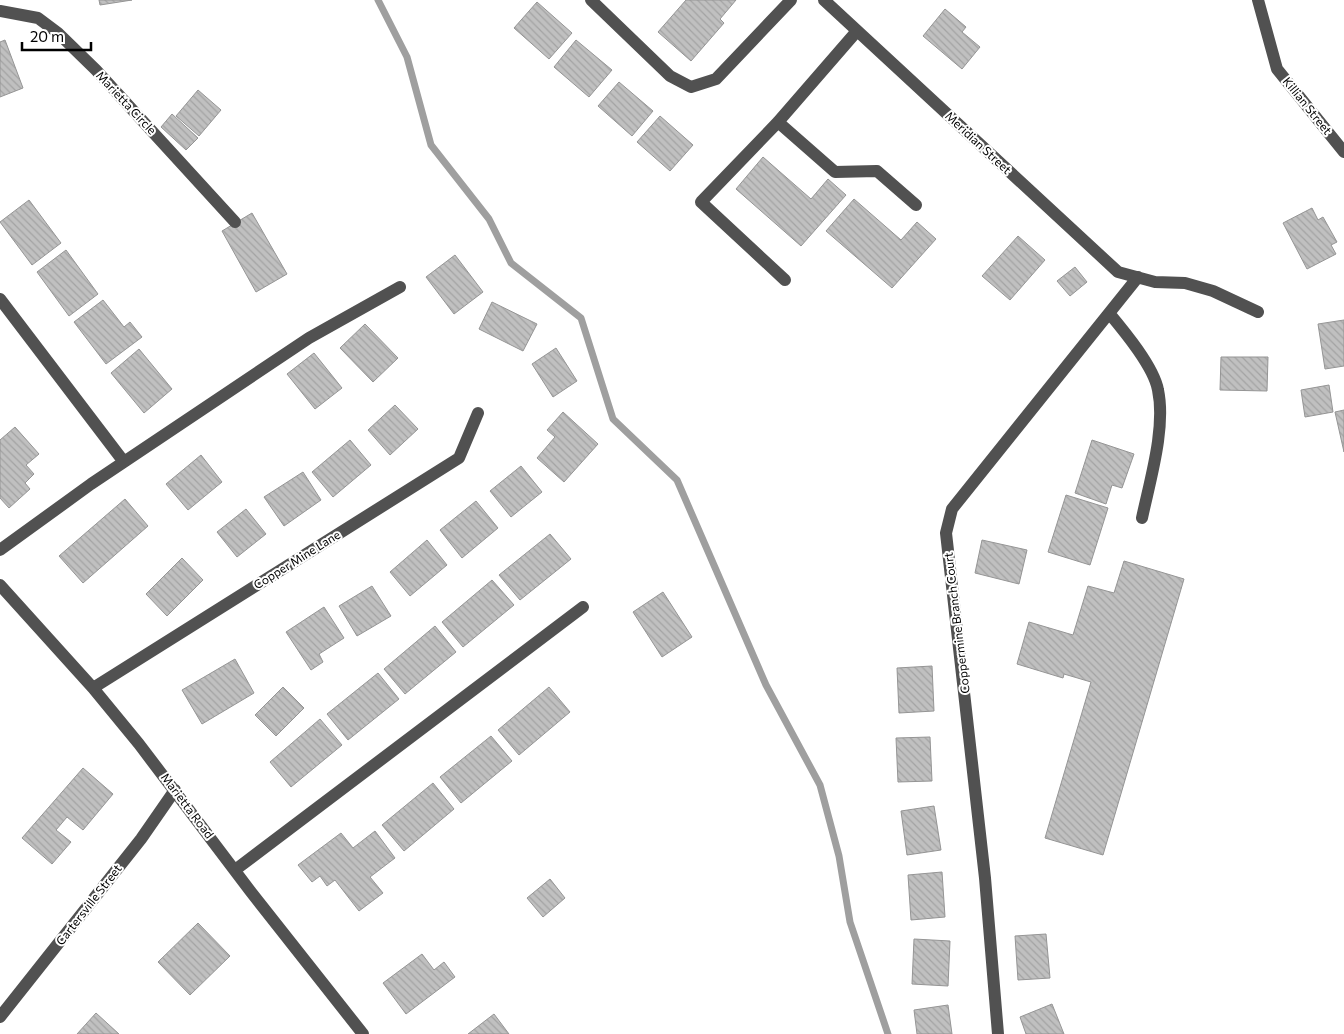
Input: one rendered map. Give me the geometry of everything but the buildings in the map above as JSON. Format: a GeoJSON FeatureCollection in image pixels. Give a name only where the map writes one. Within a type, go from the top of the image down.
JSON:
{"type":"FeatureCollection","features":[{"type":"Feature","properties":{"kind":"street"},"geometry":{"type":"LineString","coordinates":[[591,0],[670,76],[691,87],[716,79],[791,0]]}},
{"type":"Feature","properties":{"kind":"street","name":"Meridian Street"},"geometry":{"type":"LineString","coordinates":[[824,0],[1118,272],[1155,282],[1185,283],[1212,290],[1258,312]]}},
{"type":"Feature","properties":{"kind":"street","name":"Killian Street"},"geometry":{"type":"LineString","coordinates":[[1258,0],[1277,69],[1344,152]]}},
{"type":"Feature","properties":{"kind":"street","name":"Marietta Circle"},"geometry":{"type":"LineString","coordinates":[[0,11],[38,18],[58,33],[96,70],[235,222]]}},
{"type":"Feature","properties":{"kind":"street"},"geometry":{"type":"LineString","coordinates":[[785,280],[701,202],[778,122],[857,31]]}},
{"type":"Feature","properties":{"kind":"street"},"geometry":{"type":"LineString","coordinates":[[778,122],[835,172],[877,171],[916,205]]}},
{"type":"Feature","properties":{"kind":"street","name":"Coppermine Branch Court"},"geometry":{"type":"LineString","coordinates":[[998,1034],[982,858],[946,533],[952,509],[1138,278]]}},
{"type":"Feature","properties":{"kind":"street"},"geometry":{"type":"LineString","coordinates":[[0,550],[124,462],[309,338],[400,287]]}},
{"type":"Feature","properties":{"kind":"street"},"geometry":{"type":"LineString","coordinates":[[0,299],[124,462]]}},
{"type":"Feature","properties":{"kind":"street"},"geometry":{"type":"LineString","coordinates":[[1109,313],[1138,350],[1158,389],[1159,437],[1142,518]]}},
{"type":"Feature","properties":{"kind":"street","name":"Copper Mine Lane"},"geometry":{"type":"LineString","coordinates":[[93,688],[459,458],[478,414]]}},
{"type":"Feature","properties":{"kind":"street","name":"Marietta Road"},"geometry":{"type":"LineString","coordinates":[[0,585],[93,688],[176,790],[235,870],[363,1034]]}},
{"type":"Feature","properties":{"kind":"street"},"geometry":{"type":"LineString","coordinates":[[235,870],[583,607]]}},
{"type":"Feature","properties":{"kind":"street","name":"Cartersville Street"},"geometry":{"type":"LineString","coordinates":[[0,1018],[141,839],[176,790]]}},
{"type":"Feature","properties":{"kind":"waterway"},"geometry":{"type":"LineString","coordinates":[[378,0],[407,57],[431,145],[489,219],[511,263],[581,318],[613,419],[677,480],[766,685],[820,785],[839,856],[850,922],[888,1034]]}}]}
